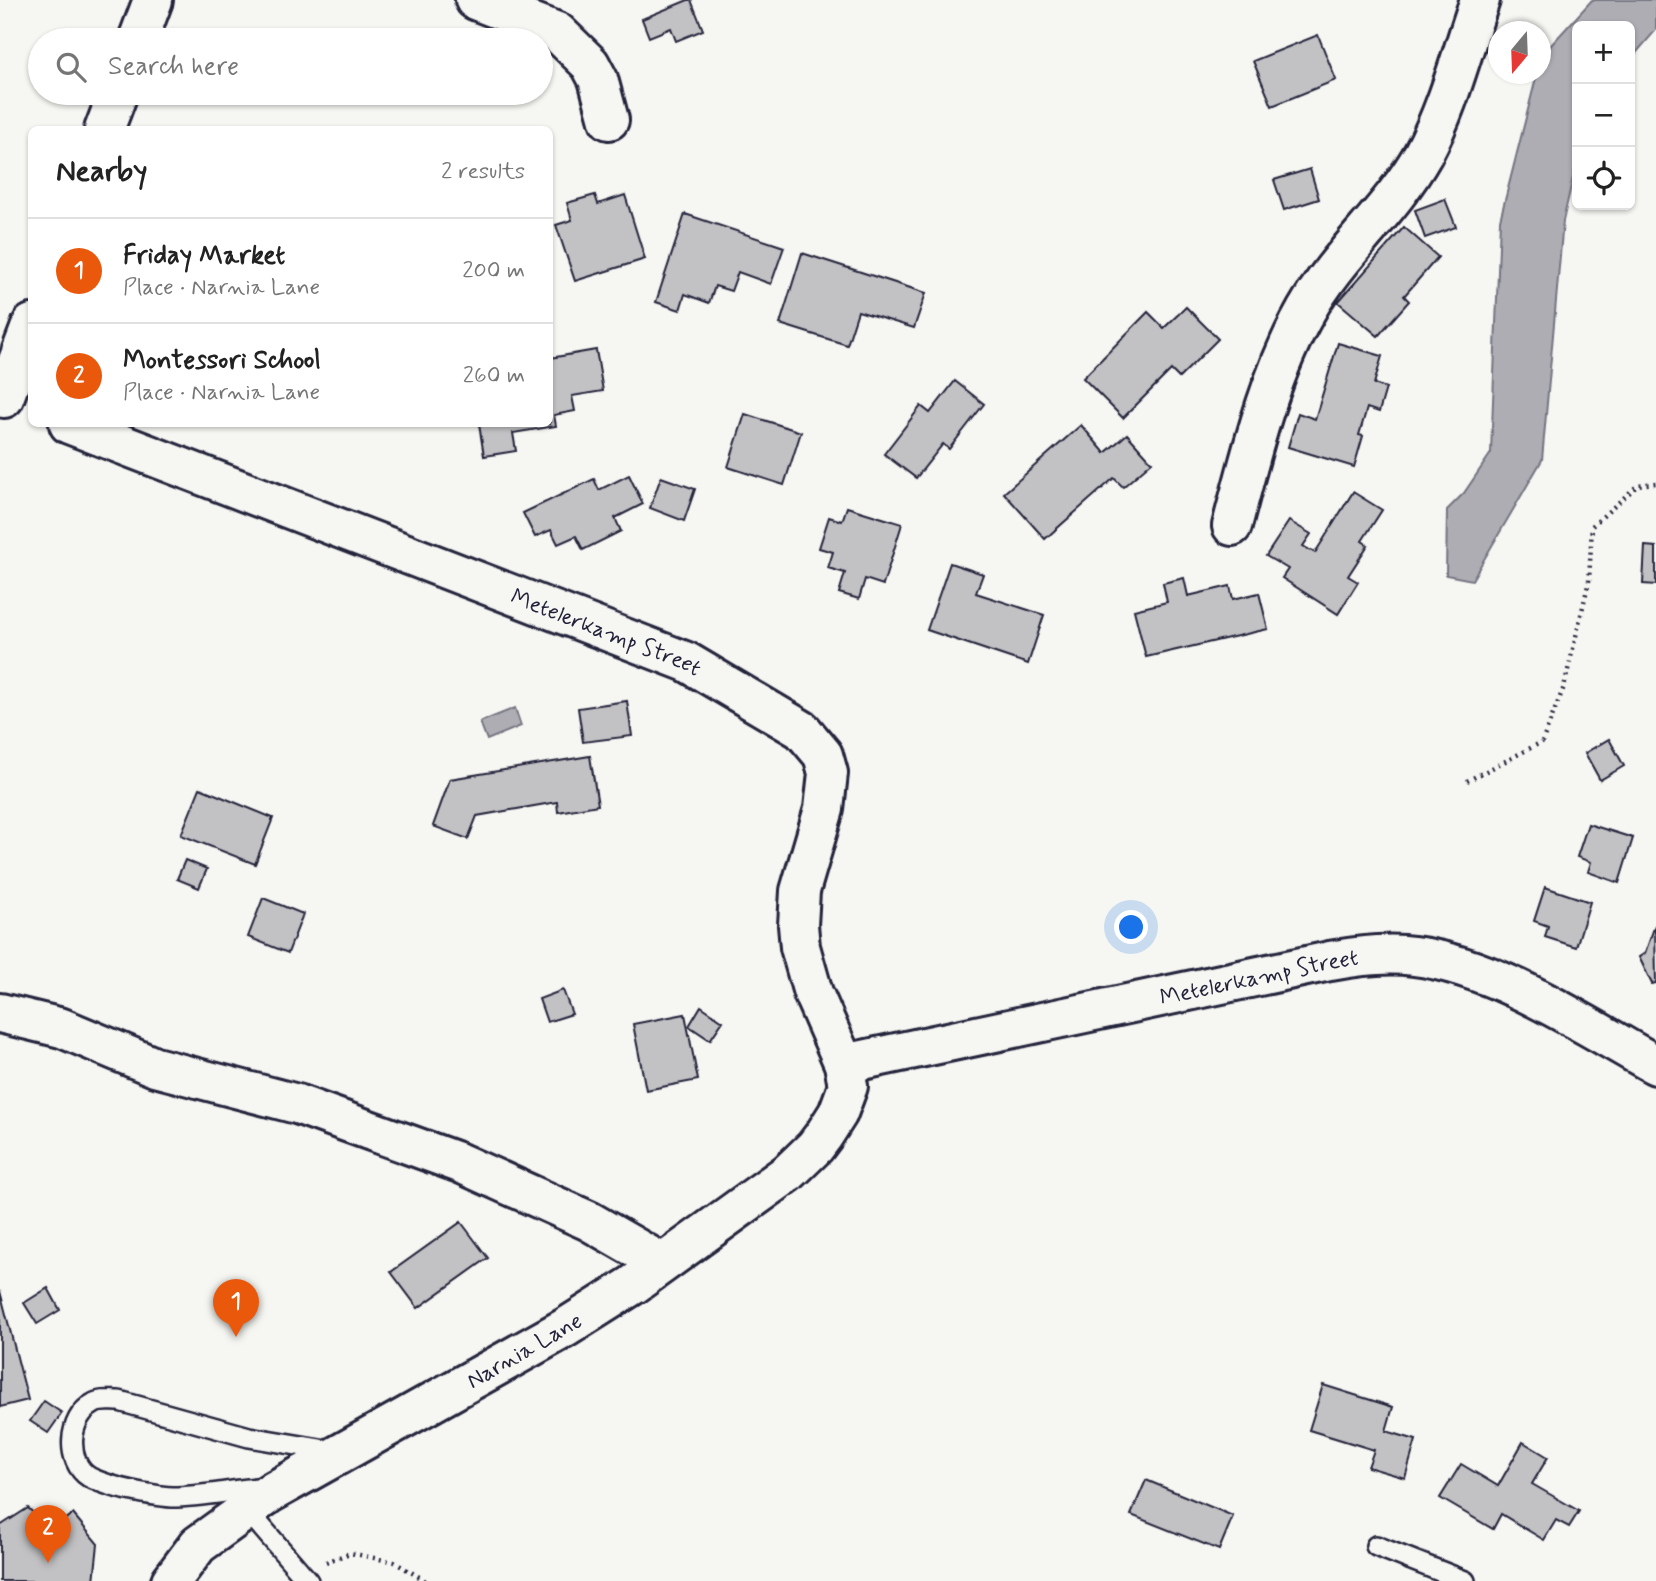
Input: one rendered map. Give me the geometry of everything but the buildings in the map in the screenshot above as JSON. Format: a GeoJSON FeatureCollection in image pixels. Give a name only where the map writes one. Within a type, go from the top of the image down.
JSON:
{"type":"FeatureCollection","features":[{"type":"Feature","properties":{"kind":"street"},"geometry":{"type":"LineString","coordinates":[[142,28],[153,0]]}},
{"type":"Feature","properties":{"kind":"street"},"geometry":{"type":"LineString","coordinates":[[475,0],[547,28]]}},
{"type":"Feature","properties":{"kind":"street"},"geometry":{"type":"LineString","coordinates":[[1232,526],[1252,453],[1287,349],[1307,309],[1348,252],[1390,204],[1422,155],[1440,117],[1480,0]]}},
{"type":"Feature","properties":{"kind":"street"},"geometry":{"type":"LineString","coordinates":[[553,30],[590,64],[598,79],[609,120]]}},
{"type":"Feature","properties":{"kind":"street"},"geometry":{"type":"LineString","coordinates":[[106,126],[113,105]]}},
{"type":"Feature","properties":{"kind":"street"},"geometry":{"type":"LineString","coordinates":[[12,401],[28,339]]}},
{"type":"Feature","properties":{"kind":"street","name":"Metelerkamp Street"},"geometry":{"type":"LineString","coordinates":[[77,427],[687,662],[802,730],[823,755],[828,773],[824,808],[800,891],[800,947],[813,993],[846,1075],[1329,961],[1382,955],[1414,956],[1466,968],[1542,1003],[1656,1065]]}},
{"type":"Feature","properties":{"kind":"street"},"geometry":{"type":"LineString","coordinates":[[0,1013],[62,1028],[155,1067],[297,1104],[460,1163],[589,1221],[662,1263]]}},
{"type":"Feature","properties":{"kind":"street","name":"Narnia Lane"},"geometry":{"type":"LineString","coordinates":[[171,1581],[198,1545],[282,1486],[565,1328],[633,1285],[788,1173],[805,1158],[832,1124],[846,1075]]}},
{"type":"Feature","properties":{"kind":"lane"},"geometry":{"type":"LineString","coordinates":[[282,1486],[173,1497],[146,1495],[88,1476],[74,1457],[73,1435],[77,1422],[90,1404],[119,1401],[248,1437],[342,1452]]}},
{"type":"Feature","properties":{"kind":"lane"},"geometry":{"type":"LineString","coordinates":[[247,1510],[308,1581]]}},
{"type":"Feature","properties":{"kind":"lane"},"geometry":{"type":"LineString","coordinates":[[1376,1546],[1465,1581]]}},
{"type":"Feature","properties":{"kind":"path"},"geometry":{"type":"LineString","coordinates":[[1467,781],[1542,742],[1564,687],[1589,581],[1592,526],[1638,485],[1656,483]]}},
{"type":"Feature","properties":{"kind":"path"},"geometry":{"type":"LineString","coordinates":[[318,1562],[330,1563],[350,1553],[394,1562],[426,1581]]}},
{"type":"Feature","properties":{"kind":"shaded area"},"geometry":{"type":"Polygon","coordinates":[[[1592,0],[1656,0],[1656,30],[1635,54],[1635,21],[1573,21],[1592,0]]]}},
{"type":"Feature","properties":{"kind":"shaded area"},"geometry":{"type":"Polygon","coordinates":[[[1572,22],[1572,182],[1563,221],[1542,460],[1472,580],[1446,575],[1447,510],[1464,493],[1491,453],[1500,220],[1534,84],[1551,84],[1551,45],[1572,22]]]}},
{"type":"Feature","properties":{"kind":"shaded area"},"geometry":{"type":"Polygon","coordinates":[[[515,708],[521,726],[487,740],[480,722],[515,708]]]}},
{"type":"Feature","properties":{"kind":"place","name":"Friday Market"},"geometry":{"type":"Point","coordinates":[236,1337]}},
{"type":"Feature","properties":{"kind":"place","name":"Montessori School"},"geometry":{"type":"Point","coordinates":[48,1563]}}]}
